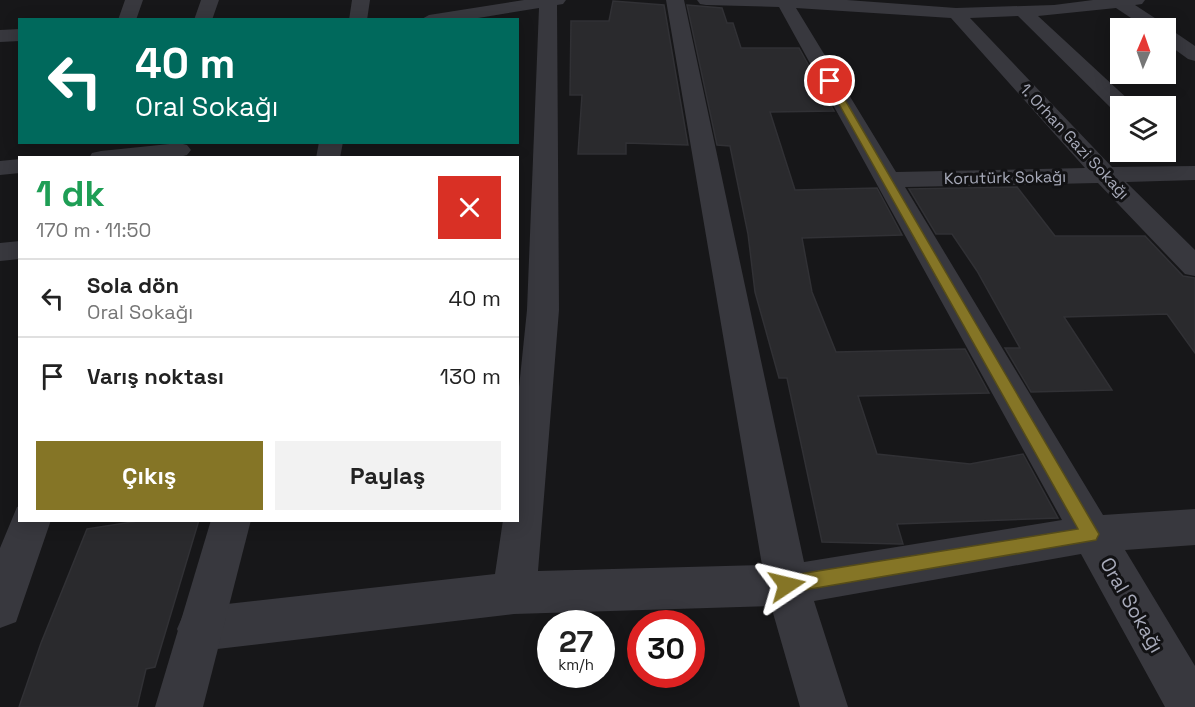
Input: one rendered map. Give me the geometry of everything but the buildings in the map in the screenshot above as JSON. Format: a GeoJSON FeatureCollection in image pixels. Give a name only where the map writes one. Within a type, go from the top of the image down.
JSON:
{"type":"FeatureCollection","features":[{"type":"Feature","properties":{"kind":"street"},"geometry":{"type":"LineString","coordinates":[[128,18],[135,0]]}},
{"type":"Feature","properties":{"kind":"street"},"geometry":{"type":"LineString","coordinates":[[204,18],[210,0]]}},
{"type":"Feature","properties":{"kind":"street"},"geometry":{"type":"LineString","coordinates":[[357,18],[361,0]]}},
{"type":"Feature","properties":{"kind":"street"},"geometry":{"type":"LineString","coordinates":[[675,0],[787,585],[824,707]]}},
{"type":"Feature","properties":{"kind":"street"},"geometry":{"type":"LineString","coordinates":[[706,0],[805,2],[956,13],[1024,12],[1049,5],[1127,1],[1145,18]]}},
{"type":"Feature","properties":{"kind":"street"},"geometry":{"type":"LineString","coordinates":[[442,18],[552,1],[543,310],[522,537],[514,592]]}},
{"type":"Feature","properties":{"kind":"street","name":"Oral Sokağı"},"geometry":{"type":"LineString","coordinates":[[805,2],[886,180],[1192,707]]}},
{"type":"Feature","properties":{"kind":"street"},"geometry":{"type":"LineString","coordinates":[[1024,12],[1112,96]]}},
{"type":"Feature","properties":{"kind":"street","name":"1. Orhan Gazi Sokağı"},"geometry":{"type":"LineString","coordinates":[[956,13],[1105,175],[1195,267]]}},
{"type":"Feature","properties":{"kind":"street"},"geometry":{"type":"LineString","coordinates":[[0,36],[18,34]]}},
{"type":"Feature","properties":{"kind":"street"},"geometry":{"type":"LineString","coordinates":[[1176,42],[1195,55]]}},
{"type":"Feature","properties":{"kind":"street"},"geometry":{"type":"LineString","coordinates":[[120,156],[178,150]]}},
{"type":"Feature","properties":{"kind":"street"},"geometry":{"type":"LineString","coordinates":[[1176,158],[1194,175]]}},
{"type":"Feature","properties":{"kind":"street"},"geometry":{"type":"LineString","coordinates":[[0,168],[18,166]]}},
{"type":"Feature","properties":{"kind":"street","name":"Korutürk Sokağı"},"geometry":{"type":"LineString","coordinates":[[886,180],[1194,175]]}},
{"type":"Feature","properties":{"kind":"street"},"geometry":{"type":"LineString","coordinates":[[0,252],[18,250]]}},
{"type":"Feature","properties":{"kind":"street"},"geometry":{"type":"LineString","coordinates":[[0,607],[30,522]]}},
{"type":"Feature","properties":{"kind":"street"},"geometry":{"type":"LineString","coordinates":[[178,707],[230,522]]}},
{"type":"Feature","properties":{"kind":"street"},"geometry":{"type":"LineString","coordinates":[[200,629],[514,592],[787,585],[1090,534],[1195,527]]}},
{"type":"Feature","properties":{"kind":"route"},"geometry":{"type":"LineString","coordinates":[[787,585],[1090,534],[830,81]]}}]}
